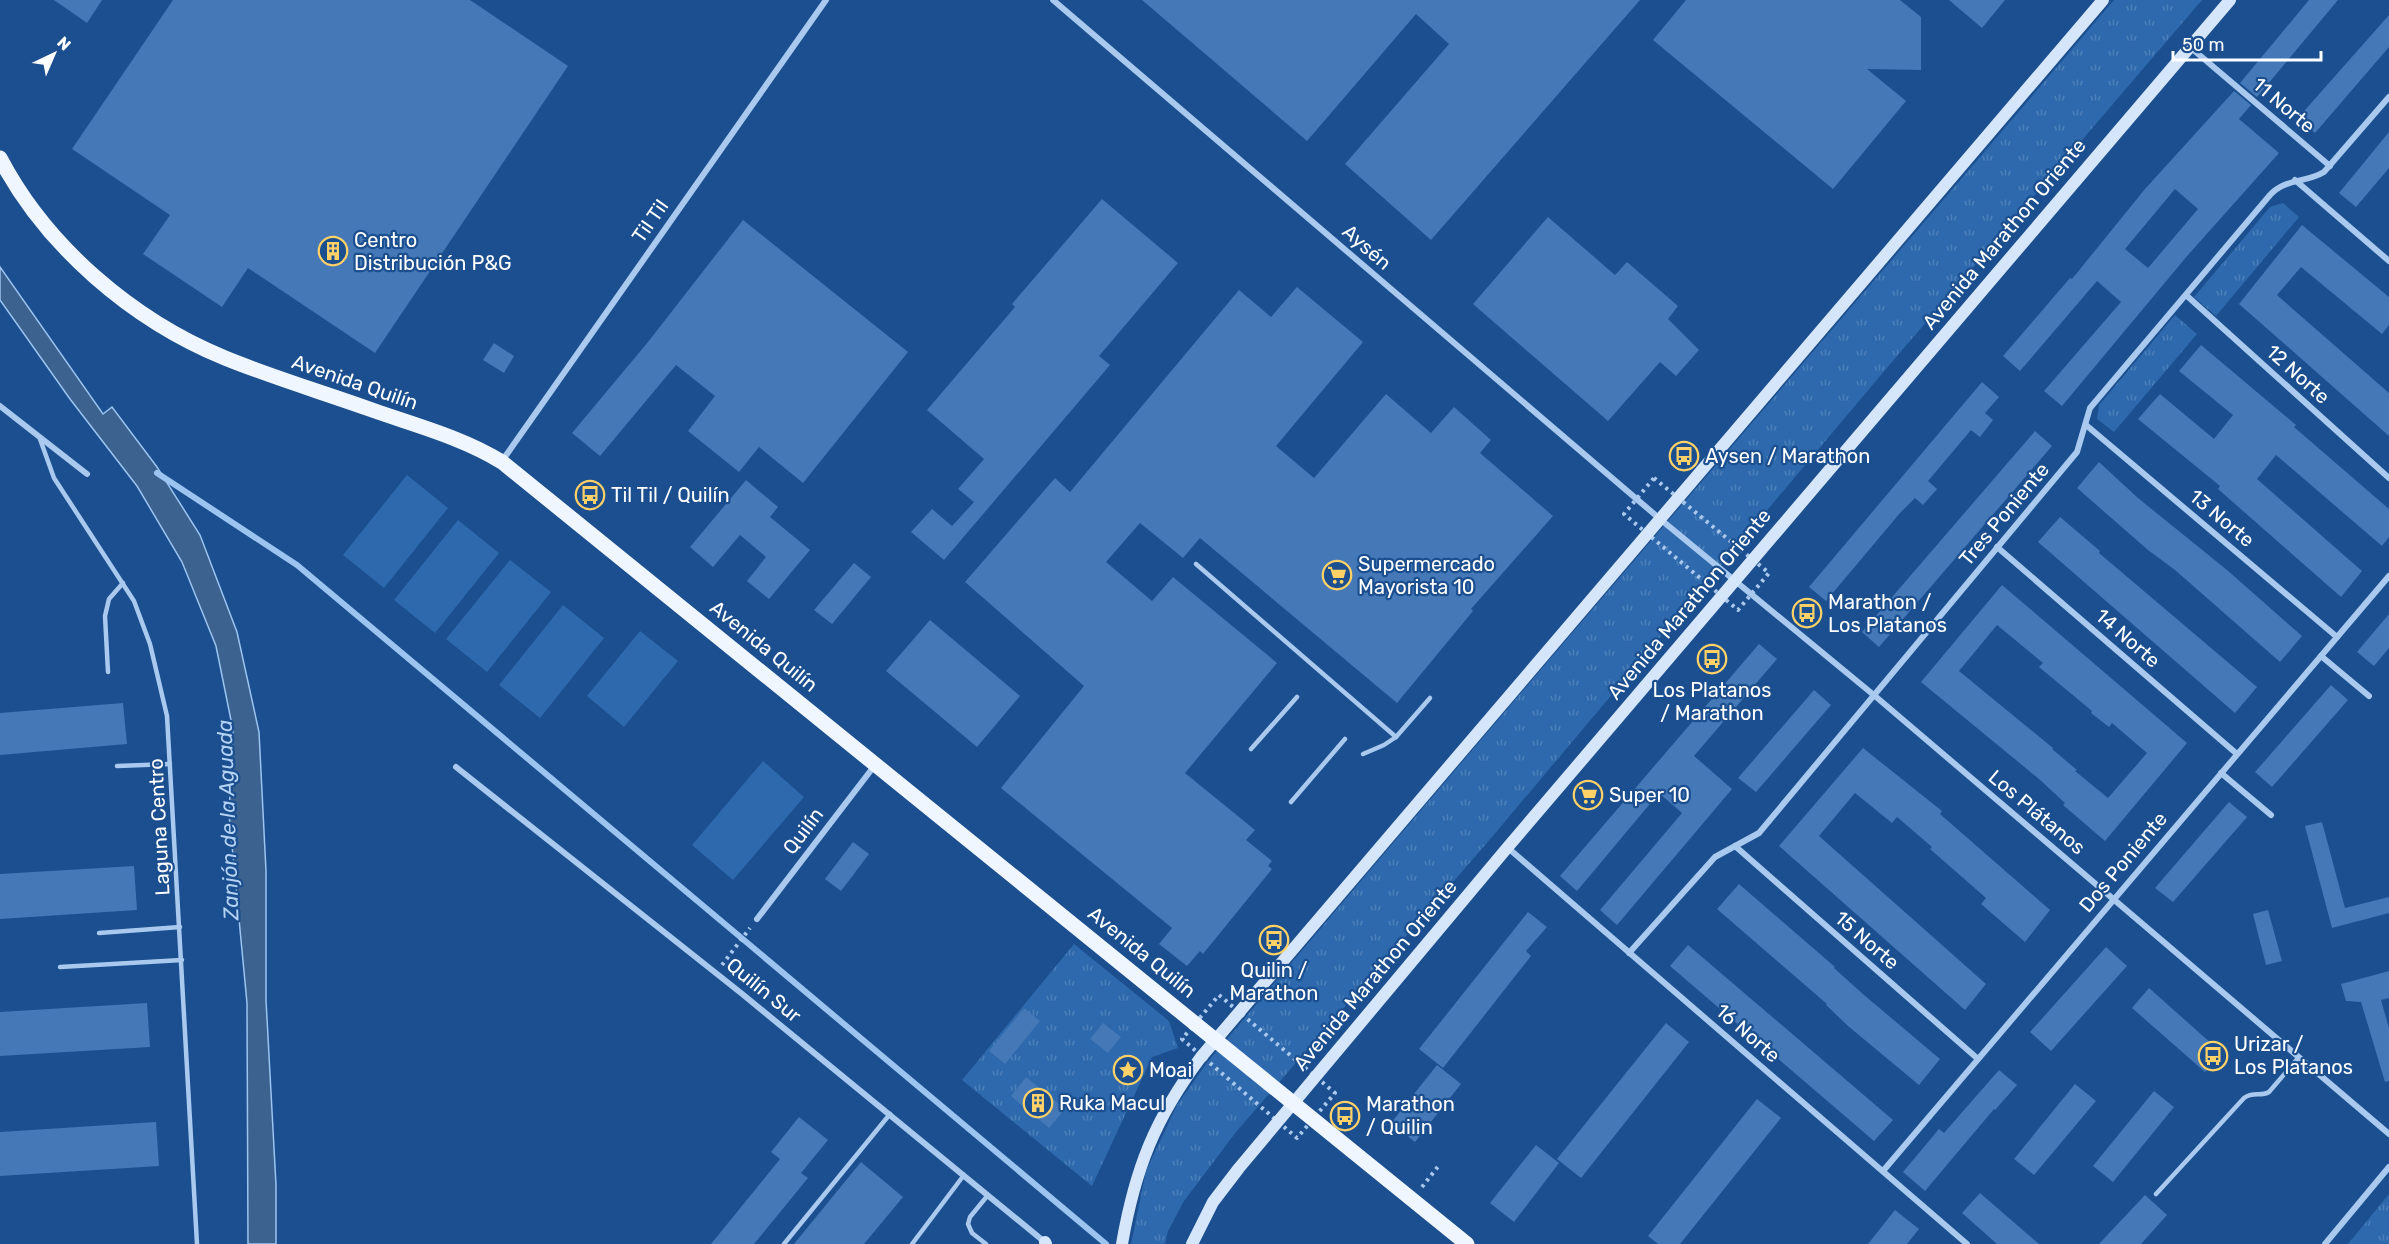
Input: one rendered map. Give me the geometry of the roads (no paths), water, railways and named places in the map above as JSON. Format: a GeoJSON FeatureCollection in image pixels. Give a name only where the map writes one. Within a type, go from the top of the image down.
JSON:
{"type":"FeatureCollection","features":[{"type":"Feature","properties":{"kind":"main road"},"geometry":{"type":"LineString","coordinates":[[1122,1244],[1137,1175],[1160,1119],[1188,1074],[1216,1038],[2103,0]]}},
{"type":"Feature","properties":{"kind":"main road","name":"Avenida Marathon Oriente"},"geometry":{"type":"LineString","coordinates":[[1192,1244],[1201,1222],[1226,1184],[1293,1103],[1507,848],[2230,0]]}},
{"type":"Feature","properties":{"kind":"main road","name":"Avenida Quilín"},"geometry":{"type":"LineString","coordinates":[[0,158],[24,200],[57,240],[143,313],[195,344],[239,363],[460,441],[502,462],[1216,1038],[1467,1244]]}},
{"type":"Feature","properties":{"kind":"main road"},"geometry":{"type":"LineString","coordinates":[[0,181],[24,200]]}},
{"type":"Feature","properties":{"kind":"street","name":"Til Til"},"geometry":{"type":"LineString","coordinates":[[502,462],[826,0]]}},
{"type":"Feature","properties":{"kind":"street","name":"Aysén"},"geometry":{"type":"LineString","coordinates":[[1053,0],[1660,519]]}},
{"type":"Feature","properties":{"kind":"street","name":"11 Norte"},"geometry":{"type":"LineString","coordinates":[[2190,46],[2330,166]]}},
{"type":"Feature","properties":{"kind":"street","name":"Tres Poniente"},"geometry":{"type":"LineString","coordinates":[[1629,953],[1715,857],[1759,833],[1875,696],[2077,452],[2090,408],[2270,195],[2281,185],[2295,180],[2317,177],[2330,166],[2389,97]]}},
{"type":"Feature","properties":{"kind":"street"},"geometry":{"type":"LineString","coordinates":[[2295,180],[2389,261]]}},
{"type":"Feature","properties":{"kind":"street","name":"12 Norte"},"geometry":{"type":"LineString","coordinates":[[2186,295],[2389,477]]}},
{"type":"Feature","properties":{"kind":"street"},"geometry":{"type":"LineString","coordinates":[[0,406],[87,474]]}},
{"type":"Feature","properties":{"kind":"street","name":"13 Norte"},"geometry":{"type":"LineString","coordinates":[[2086,425],[2337,637]]}},
{"type":"Feature","properties":{"kind":"street","name":"Los Plátanos"},"geometry":{"type":"LineString","coordinates":[[1660,519],[1875,696],[2389,1134]]}},
{"type":"Feature","properties":{"kind":"street","name":"14 Norte"},"geometry":{"type":"LineString","coordinates":[[1997,547],[2237,754]]}},
{"type":"Feature","properties":{"kind":"street","name":"Dos Poniente"},"geometry":{"type":"LineString","coordinates":[[1883,1170],[2389,576]]}},
{"type":"Feature","properties":{"kind":"street"},"geometry":{"type":"LineString","coordinates":[[2321,656],[2369,696]]}},
{"type":"Feature","properties":{"kind":"street","name":"Quilín"},"geometry":{"type":"LineString","coordinates":[[755,922],[876,763]]}},
{"type":"Feature","properties":{"kind":"street","name":"Quilín Sur"},"geometry":{"type":"LineString","coordinates":[[456,767],[716,972],[1046,1243]]}},
{"type":"Feature","properties":{"kind":"street"},"geometry":{"type":"LineString","coordinates":[[2221,773],[2271,815]]}},
{"type":"Feature","properties":{"kind":"street","name":"15 Norte"},"geometry":{"type":"LineString","coordinates":[[1735,846],[1978,1059]]}},
{"type":"Feature","properties":{"kind":"street","name":"16 Norte"},"geometry":{"type":"LineString","coordinates":[[1507,848],[1883,1170],[1960,1241],[1967,1244]]}},
{"type":"Feature","properties":{"kind":"street"},"geometry":{"type":"LineString","coordinates":[[2325,1244],[2389,1167]]}},
{"type":"Feature","properties":{"kind":"lane","name":"Laguna Centro"},"geometry":{"type":"LineString","coordinates":[[40,439],[54,478],[134,602],[150,644],[167,716],[197,1244]]}},
{"type":"Feature","properties":{"kind":"lane"},"geometry":{"type":"LineString","coordinates":[[1196,564],[1396,737]]}},
{"type":"Feature","properties":{"kind":"lane"},"geometry":{"type":"LineString","coordinates":[[108,672],[105,616],[109,599],[123,583]]}},
{"type":"Feature","properties":{"kind":"lane"},"geometry":{"type":"LineString","coordinates":[[1251,749],[1297,697]]}},
{"type":"Feature","properties":{"kind":"lane"},"geometry":{"type":"LineString","coordinates":[[1363,754],[1396,737],[1430,698]]}},
{"type":"Feature","properties":{"kind":"lane"},"geometry":{"type":"LineString","coordinates":[[1291,802],[1345,738]]}},
{"type":"Feature","properties":{"kind":"lane"},"geometry":{"type":"LineString","coordinates":[[117,766],[171,764]]}},
{"type":"Feature","properties":{"kind":"lane"},"geometry":{"type":"LineString","coordinates":[[99,933],[180,927]]}},
{"type":"Feature","properties":{"kind":"lane"},"geometry":{"type":"LineString","coordinates":[[60,968],[182,960]]}},
{"type":"Feature","properties":{"kind":"lane"},"geometry":{"type":"LineString","coordinates":[[2156,1194],[2244,1098],[2252,1093],[2264,1095],[2269,1092],[2299,1057]]}},
{"type":"Feature","properties":{"kind":"lane"},"geometry":{"type":"LineString","coordinates":[[784,1244],[890,1114]]}},
{"type":"Feature","properties":{"kind":"lane"},"geometry":{"type":"LineString","coordinates":[[912,1244],[964,1175]]}},
{"type":"Feature","properties":{"kind":"lane"},"geometry":{"type":"LineString","coordinates":[[986,1244],[972,1233],[968,1224],[970,1217],[988,1195]]}},
{"type":"Feature","properties":{"kind":"waterway"},"geometry":{"type":"LineString","coordinates":[[157,473],[297,565],[1106,1244]]}},
{"type":"Feature","properties":{"kind":"place","name":"Centro Distribución P&G"},"geometry":{"type":"Point","coordinates":[333,251]}},
{"type":"Feature","properties":{"kind":"place","name":"Aysen / Marathon"},"geometry":{"type":"Point","coordinates":[1684,456]}},
{"type":"Feature","properties":{"kind":"place","name":"Til Til / Quilín"},"geometry":{"type":"Point","coordinates":[590,495]}},
{"type":"Feature","properties":{"kind":"place","name":"Supermercado Mayorista 10"},"geometry":{"type":"Point","coordinates":[1337,575]}},
{"type":"Feature","properties":{"kind":"place","name":"Marathon / Los Platanos"},"geometry":{"type":"Point","coordinates":[1807,613]}},
{"type":"Feature","properties":{"kind":"place","name":"Los Platanos / Marathon"},"geometry":{"type":"Point","coordinates":[1712,659]}},
{"type":"Feature","properties":{"kind":"place","name":"Super 10"},"geometry":{"type":"Point","coordinates":[1588,795]}},
{"type":"Feature","properties":{"kind":"place","name":"Quilin / Marathon"},"geometry":{"type":"Point","coordinates":[1274,940]}},
{"type":"Feature","properties":{"kind":"place","name":"Urizar / Los Platanos"},"geometry":{"type":"Point","coordinates":[2213,1056]}},
{"type":"Feature","properties":{"kind":"place","name":"Moai"},"geometry":{"type":"Point","coordinates":[1128,1070]}},
{"type":"Feature","properties":{"kind":"place","name":"Ruka Macul"},"geometry":{"type":"Point","coordinates":[1038,1103]}},
{"type":"Feature","properties":{"kind":"place","name":"Marathon / Quilin"},"geometry":{"type":"Point","coordinates":[1345,1116]}},
{"type":"Feature","properties":{"kind":"water label","name":"Zanjón de la Aguada"},"geometry":{"type":"Point","coordinates":[228,820]}}]}
